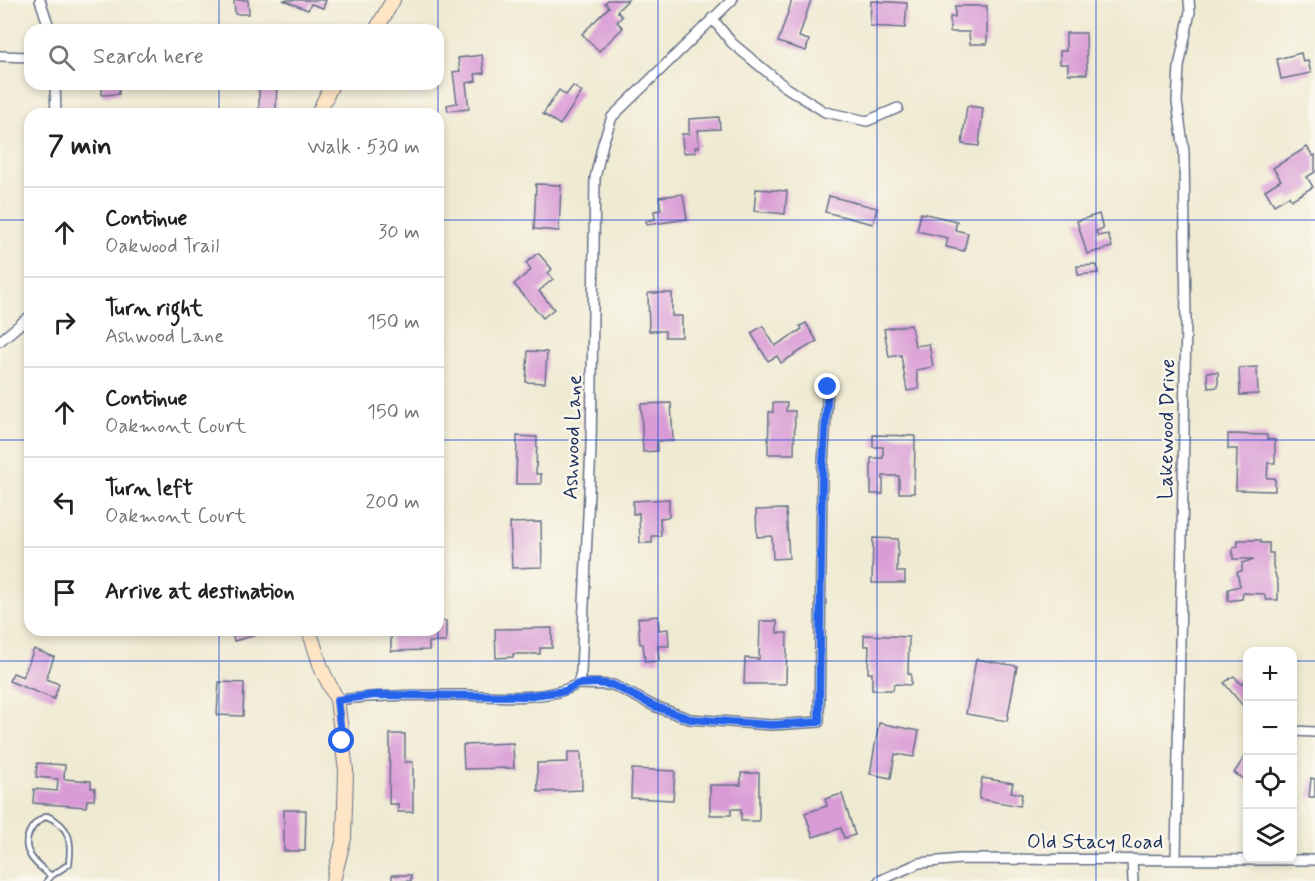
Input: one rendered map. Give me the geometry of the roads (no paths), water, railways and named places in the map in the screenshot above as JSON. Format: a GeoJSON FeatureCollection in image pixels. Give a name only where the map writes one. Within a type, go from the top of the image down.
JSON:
{"type":"FeatureCollection","features":[{"type":"Feature","properties":{"kind":"street"},"geometry":{"type":"LineString","coordinates":[[40,0],[48,24]]}},
{"type":"Feature","properties":{"kind":"street"},"geometry":{"type":"LineString","coordinates":[[379,24],[393,0]]}},
{"type":"Feature","properties":{"kind":"street","name":"Ashwood Lane"},"geometry":{"type":"LineString","coordinates":[[578,684],[581,672],[591,447],[596,178],[603,143],[612,117],[732,0]]}},
{"type":"Feature","properties":{"kind":"street","name":"Lakewood Drive"},"geometry":{"type":"LineString","coordinates":[[1176,860],[1186,322],[1184,151],[1177,102],[1179,67],[1190,12],[1189,0]]}},
{"type":"Feature","properties":{"kind":"street"},"geometry":{"type":"LineString","coordinates":[[712,18],[732,43],[784,86],[825,112],[867,121],[898,108]]}},
{"type":"Feature","properties":{"kind":"street"},"geometry":{"type":"LineString","coordinates":[[0,56],[24,57]]}},
{"type":"Feature","properties":{"kind":"street"},"geometry":{"type":"LineString","coordinates":[[55,90],[56,108]]}},
{"type":"Feature","properties":{"kind":"street"},"geometry":{"type":"LineString","coordinates":[[321,108],[329,90]]}},
{"type":"Feature","properties":{"kind":"street"},"geometry":{"type":"LineString","coordinates":[[0,341],[24,321]]}},
{"type":"Feature","properties":{"kind":"street"},"geometry":{"type":"LineString","coordinates":[[337,700],[375,695],[525,696],[565,691],[578,684],[613,685],[654,706],[690,719],[772,725],[819,722],[822,478],[828,387]]}},
{"type":"Feature","properties":{"kind":"street"},"geometry":{"type":"LineString","coordinates":[[311,636],[322,670],[337,700],[346,771],[344,838],[333,881]]}},
{"type":"Feature","properties":{"kind":"street"},"geometry":{"type":"LineString","coordinates":[[1297,731],[1315,732]]}},
{"type":"Feature","properties":{"kind":"street","name":"Old Stacy Road"},"geometry":{"type":"LineString","coordinates":[[879,881],[919,863],[960,859],[1315,860]]}},
{"type":"Feature","properties":{"kind":"street"},"geometry":{"type":"LineString","coordinates":[[1132,859],[1133,881]]}},
{"type":"Feature","properties":{"kind":"lane"},"geometry":{"type":"LineString","coordinates":[[47,881],[69,864],[71,850],[70,837],[60,822],[47,816],[30,830],[27,844],[28,853],[32,859],[51,876]]}}]}
